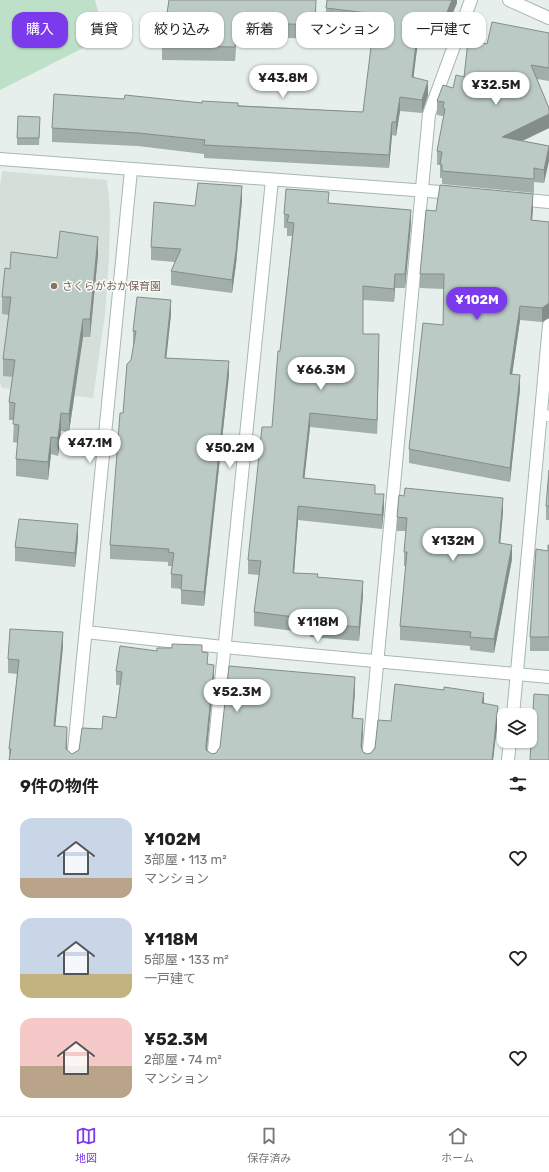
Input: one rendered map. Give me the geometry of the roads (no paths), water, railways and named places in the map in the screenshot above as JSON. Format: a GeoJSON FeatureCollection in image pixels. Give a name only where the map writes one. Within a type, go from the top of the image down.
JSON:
{"type":"FeatureCollection","features":[{"type":"Feature","properties":{"kind":"street"},"geometry":{"type":"LineString","coordinates":[[368,760],[429,114],[471,0]]}},
{"type":"Feature","properties":{"kind":"street"},"geometry":{"type":"LineString","coordinates":[[509,0],[549,18]]}},
{"type":"Feature","properties":{"kind":"street"},"geometry":{"type":"LineString","coordinates":[[0,159],[131,170],[470,194]]}},
{"type":"Feature","properties":{"kind":"street"},"geometry":{"type":"LineString","coordinates":[[73,760],[131,170]]}},
{"type":"Feature","properties":{"kind":"street"},"geometry":{"type":"LineString","coordinates":[[213,760],[223,647],[272,180]]}},
{"type":"Feature","properties":{"kind":"street"},"geometry":{"type":"LineString","coordinates":[[501,197],[549,202]]}},
{"type":"Feature","properties":{"kind":"street"},"geometry":{"type":"LineString","coordinates":[[514,708],[545,416],[549,325]]}},
{"type":"Feature","properties":{"kind":"street"},"geometry":{"type":"LineString","coordinates":[[86,632],[223,647],[549,677]]}},
{"type":"Feature","properties":{"kind":"street"},"geometry":{"type":"LineString","coordinates":[[508,760],[509,748]]}},
{"type":"Feature","properties":{"kind":"place","name":"さくらがおか保育園"},"geometry":{"type":"Point","coordinates":[54,286]}}]}
